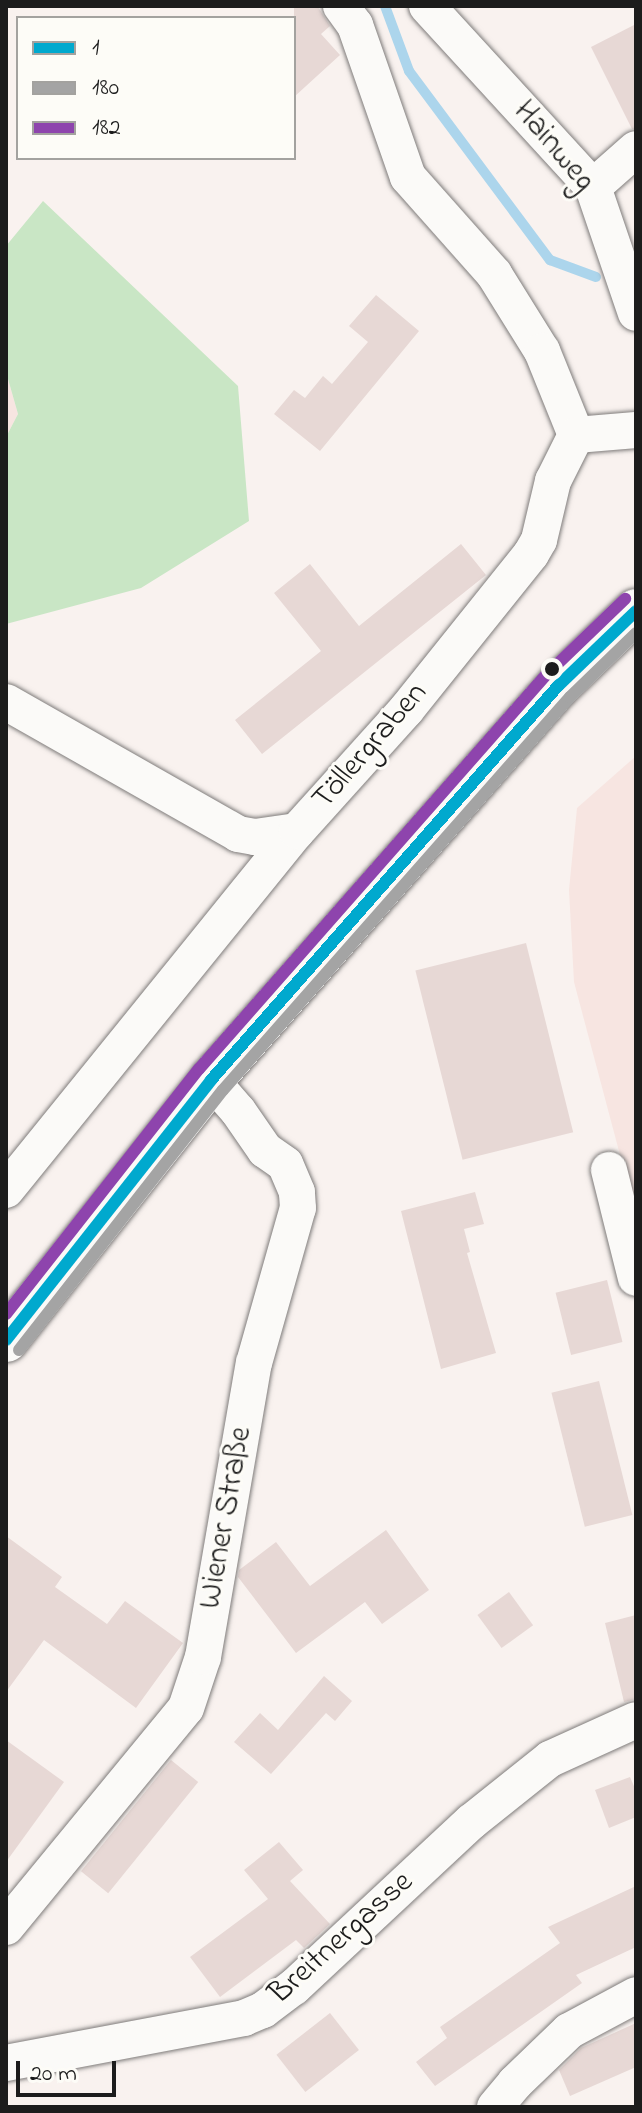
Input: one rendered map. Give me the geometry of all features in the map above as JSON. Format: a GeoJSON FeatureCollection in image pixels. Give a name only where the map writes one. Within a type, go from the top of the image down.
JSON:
{"type":"FeatureCollection","features":[{"type":"Feature","properties":{"kind":"main road"},"geometry":{"type":"LineString","coordinates":[[6,1340],[211,1080],[558,686],[636,611]]}},
{"type":"Feature","properties":{"kind":"street"},"geometry":{"type":"LineString","coordinates":[[341,6],[355,25],[408,177],[494,274],[542,351],[576,435],[636,430]]}},
{"type":"Feature","properties":{"kind":"street","name":"Hainweg"},"geometry":{"type":"LineString","coordinates":[[427,6],[593,187],[636,313]]}},
{"type":"Feature","properties":{"kind":"street"},"geometry":{"type":"LineString","coordinates":[[593,187],[636,149]]}},
{"type":"Feature","properties":{"kind":"street","name":"Töllergraben"},"geometry":{"type":"LineString","coordinates":[[6,702],[238,834],[255,837],[297,831],[406,710],[531,554],[553,481],[576,435]]}},
{"type":"Feature","properties":{"kind":"street"},"geometry":{"type":"LineString","coordinates":[[6,1190],[297,831]]}},
{"type":"Feature","properties":{"kind":"street","name":"Wiener Straße"},"geometry":{"type":"LineString","coordinates":[[6,1927],[186,1708],[203,1657],[254,1363],[298,1208],[297,1192],[285,1164],[265,1150],[211,1080]]}},
{"type":"Feature","properties":{"kind":"street"},"geometry":{"type":"LineString","coordinates":[[609,1170],[636,1278]]}},
{"type":"Feature","properties":{"kind":"street","name":"Breitnergasse"},"geometry":{"type":"LineString","coordinates":[[6,2063],[244,2018],[263,2010],[294,1987],[471,1822],[550,1759],[636,1720]]}},
{"type":"Feature","properties":{"kind":"street"},"geometry":{"type":"LineString","coordinates":[[495,2107],[515,2083],[569,2031],[636,1995]]}},
{"type":"Feature","properties":{"kind":"shaded area"},"geometry":{"type":"Polygon","coordinates":[[[6,372],[18,414],[6,437],[6,372]]]}},
{"type":"Feature","properties":{"kind":"shaded area"},"geometry":{"type":"Polygon","coordinates":[[[636,756],[636,1215],[574,982],[569,890],[577,808],[636,756]]]}},
{"type":"Feature","properties":{"kind":"green space"},"geometry":{"type":"Polygon","coordinates":[[[43,201],[238,386],[249,521],[141,588],[6,624],[6,437],[18,414],[6,372],[6,246],[43,201]]]}},
{"type":"Feature","properties":{"kind":"building"},"geometry":{"type":"Polygon","coordinates":[[[294,6],[317,6],[330,26],[321,34],[340,55],[296,95],[296,16],[294,6]]]}},
{"type":"Feature","properties":{"kind":"building"},"geometry":{"type":"Polygon","coordinates":[[[636,24],[636,129],[632,129],[591,47],[636,24]]]}},
{"type":"Feature","properties":{"kind":"building"},"geometry":{"type":"Polygon","coordinates":[[[376,295],[419,331],[320,451],[274,414],[294,390],[305,398],[323,376],[332,384],[368,342],[349,326],[376,295]]]}},
{"type":"Feature","properties":{"kind":"building"},"geometry":{"type":"Polygon","coordinates":[[[461,544],[486,575],[262,754],[235,720],[321,651],[274,593],[310,564],[359,626],[461,544]]]}},
{"type":"Feature","properties":{"kind":"building"},"geometry":{"type":"Polygon","coordinates":[[[526,943],[573,1132],[463,1160],[415,971],[526,943]]]}},
{"type":"Feature","properties":{"kind":"building"},"geometry":{"type":"Polygon","coordinates":[[[475,1192],[484,1224],[464,1229],[470,1252],[467,1253],[496,1353],[441,1369],[401,1211],[475,1192]]]}},
{"type":"Feature","properties":{"kind":"building"},"geometry":{"type":"Polygon","coordinates":[[[607,1280],[622,1342],[571,1355],[556,1293],[607,1280]]]}},
{"type":"Feature","properties":{"kind":"building"},"geometry":{"type":"Polygon","coordinates":[[[599,1381],[632,1515],[585,1527],[551,1393],[599,1381]]]}},
{"type":"Feature","properties":{"kind":"building"},"geometry":{"type":"Polygon","coordinates":[[[386,1530],[429,1590],[382,1624],[365,1602],[296,1653],[238,1577],[239,1570],[276,1542],[310,1586],[386,1530]]]}},
{"type":"Feature","properties":{"kind":"building"},"geometry":{"type":"Polygon","coordinates":[[[6,1536],[62,1577],[55,1587],[107,1624],[125,1601],[183,1643],[136,1708],[44,1640],[6,1692],[6,1536]]]}},
{"type":"Feature","properties":{"kind":"building"},"geometry":{"type":"Polygon","coordinates":[[[509,1592],[533,1625],[502,1648],[477,1615],[509,1592]]]}},
{"type":"Feature","properties":{"kind":"building"},"geometry":{"type":"Polygon","coordinates":[[[636,1615],[636,1699],[624,1702],[605,1623],[636,1615]]]}},
{"type":"Feature","properties":{"kind":"building"},"geometry":{"type":"Polygon","coordinates":[[[324,1676],[352,1701],[335,1721],[326,1713],[271,1774],[234,1742],[260,1713],[278,1730],[324,1676]]]}},
{"type":"Feature","properties":{"kind":"building"},"geometry":{"type":"Polygon","coordinates":[[[6,1740],[64,1782],[6,1862],[6,1740]]]}},
{"type":"Feature","properties":{"kind":"building"},"geometry":{"type":"Polygon","coordinates":[[[171,1760],[198,1782],[108,1893],[81,1871],[171,1760]]]}},
{"type":"Feature","properties":{"kind":"building"},"geometry":{"type":"Polygon","coordinates":[[[630,1777],[636,1791],[636,1817],[609,1828],[595,1790],[630,1777]]]}},
{"type":"Feature","properties":{"kind":"building"},"geometry":{"type":"Polygon","coordinates":[[[279,1842],[303,1870],[290,1881],[330,1924],[304,1948],[296,1940],[220,1997],[190,1957],[268,1899],[244,1870],[279,1842]]]}},
{"type":"Feature","properties":{"kind":"building"},"geometry":{"type":"Polygon","coordinates":[[[636,1886],[636,1947],[576,1975],[582,1983],[435,2086],[416,2062],[447,2038],[440,2027],[560,1943],[548,1927],[636,1886]]]}},
{"type":"Feature","properties":{"kind":"building"},"geometry":{"type":"Polygon","coordinates":[[[330,2013],[359,2050],[305,2092],[276,2055],[330,2013]]]}},
{"type":"Feature","properties":{"kind":"building"},"geometry":{"type":"Polygon","coordinates":[[[636,2023],[636,2067],[570,2096],[559,2070],[581,2048],[636,2023]]]}},
{"type":"Feature","properties":{"kind":"waterway"},"geometry":{"type":"LineString","coordinates":[[385,6],[409,71],[550,260],[596,277]]}},
{"type":"Feature","properties":{"kind":"transit line","name":"182"},"geometry":{"type":"LineString","coordinates":[[6,1314],[199,1069],[546,675],[625,599]]}},
{"type":"Feature","properties":{"kind":"transit line","name":"1"},"geometry":{"type":"LineString","coordinates":[[6,1340],[211,1080],[558,686],[636,611]]}},
{"type":"Feature","properties":{"kind":"transit line","name":"180"},"geometry":{"type":"LineString","coordinates":[[19,1350],[223,1090],[570,697],[636,633]]}}]}
